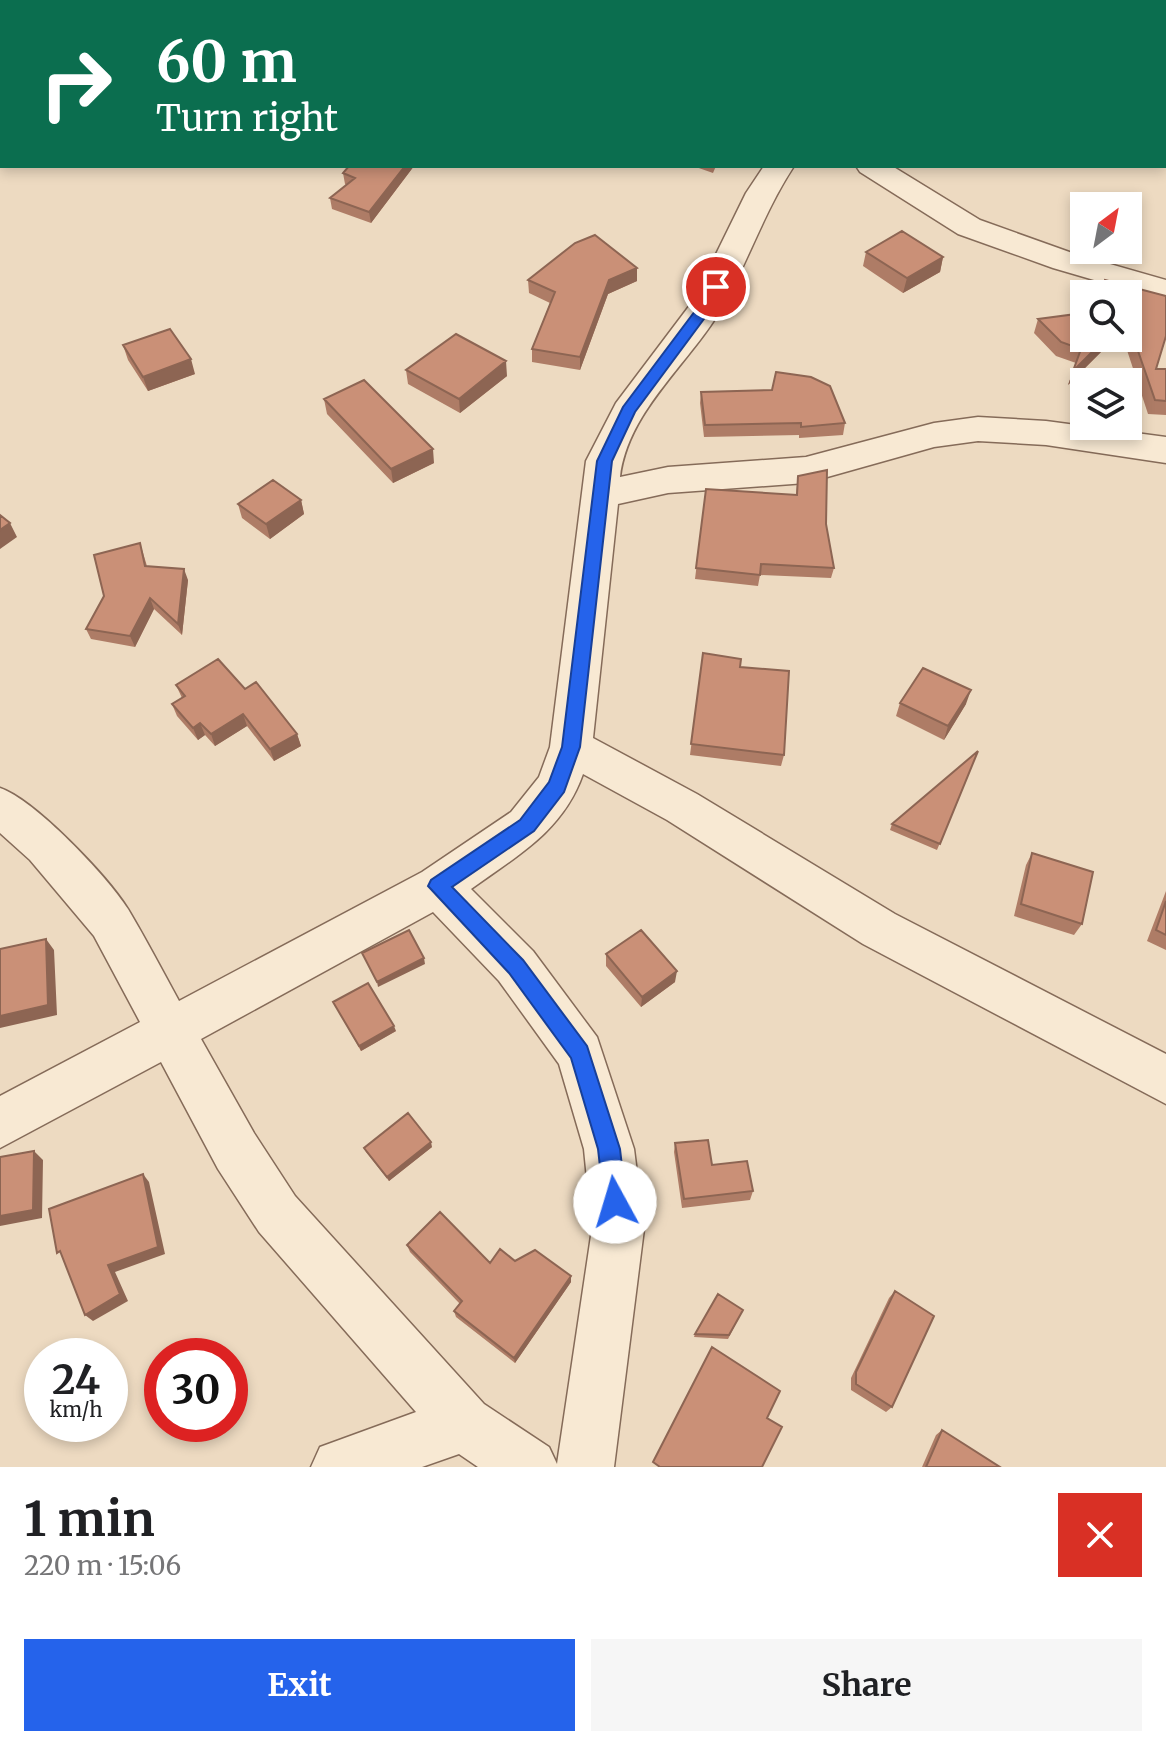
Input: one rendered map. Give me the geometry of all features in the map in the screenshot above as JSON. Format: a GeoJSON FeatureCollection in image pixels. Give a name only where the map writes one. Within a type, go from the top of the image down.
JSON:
{"type":"FeatureCollection","features":[{"type":"Feature","properties":{"kind":"street"},"geometry":{"type":"LineString","coordinates":[[0,1123],[438,886],[527,825],[557,786],[571,747],[604,461],[628,411],[708,304],[761,193],[778,168]]}},
{"type":"Feature","properties":{"kind":"street"},"geometry":{"type":"LineString","coordinates":[[874,168],[969,227],[1064,261],[1166,291]]}},
{"type":"Feature","properties":{"kind":"street"},"geometry":{"type":"LineString","coordinates":[[602,494],[668,480],[806,470],[934,435],[978,429],[1046,433],[1166,450]]}},
{"type":"Feature","properties":{"kind":"street"},"geometry":{"type":"LineString","coordinates":[[571,747],[682,807],[879,929],[1166,1080]]}},
{"type":"Feature","properties":{"kind":"street"},"geometry":{"type":"LineString","coordinates":[[0,806],[46,846],[110,921],[236,1151],[277,1214],[464,1424],[529,1467]]}},
{"type":"Feature","properties":{"kind":"street"},"geometry":{"type":"LineString","coordinates":[[438,886],[516,966],[580,1053],[609,1149],[618,1229],[585,1467]]}},
{"type":"Feature","properties":{"kind":"street"},"geometry":{"type":"LineString","coordinates":[[340,1467],[464,1424]]}},
{"type":"Feature","properties":{"kind":"building"},"geometry":{"type":"Polygon","coordinates":[[[347,168],[403,168],[369,212],[330,198],[355,178],[343,173],[347,168]]]}},
{"type":"Feature","properties":{"kind":"building"},"geometry":{"type":"Polygon","coordinates":[[[902,231],[943,257],[907,278],[866,252],[902,231]]]}},
{"type":"Feature","properties":{"kind":"building"},"geometry":{"type":"Polygon","coordinates":[[[595,235],[637,268],[609,280],[580,357],[532,349],[555,292],[528,280],[575,243],[595,235]]]}},
{"type":"Feature","properties":{"kind":"building"},"geometry":{"type":"Polygon","coordinates":[[[1142,290],[1166,296],[1166,336],[1156,369],[1166,369],[1166,401],[1155,400],[1138,352],[1142,352],[1142,290]]]}},
{"type":"Feature","properties":{"kind":"building"},"geometry":{"type":"Polygon","coordinates":[[[1070,315],[1070,345],[1061,342],[1038,319],[1070,315]]]}},
{"type":"Feature","properties":{"kind":"building"},"geometry":{"type":"Polygon","coordinates":[[[170,329],[191,359],[143,377],[123,345],[170,329]]]}},
{"type":"Feature","properties":{"kind":"building"},"geometry":{"type":"Polygon","coordinates":[[[456,334],[506,361],[459,399],[406,370],[456,334]]]}},
{"type":"Feature","properties":{"kind":"building"},"geometry":{"type":"Polygon","coordinates":[[[1080,352],[1092,352],[1076,368],[1080,352]]]}},
{"type":"Feature","properties":{"kind":"building"},"geometry":{"type":"Polygon","coordinates":[[[776,372],[811,377],[830,386],[845,423],[801,427],[801,423],[705,425],[701,392],[772,390],[776,372]]]}},
{"type":"Feature","properties":{"kind":"building"},"geometry":{"type":"Polygon","coordinates":[[[364,380],[433,449],[391,469],[324,399],[364,380]]]}},
{"type":"Feature","properties":{"kind":"building"},"geometry":{"type":"Polygon","coordinates":[[[827,470],[826,524],[834,568],[761,564],[760,575],[696,568],[706,489],[797,495],[798,476],[827,470]]]}},
{"type":"Feature","properties":{"kind":"building"},"geometry":{"type":"Polygon","coordinates":[[[273,480],[301,500],[266,524],[238,504],[273,480]]]}},
{"type":"Feature","properties":{"kind":"building"},"geometry":{"type":"Polygon","coordinates":[[[0,515],[10,523],[0,530],[0,515]]]}},
{"type":"Feature","properties":{"kind":"building"},"geometry":{"type":"Polygon","coordinates":[[[140,543],[145,566],[184,569],[178,624],[150,598],[130,636],[86,629],[104,596],[94,555],[140,543]]]}},
{"type":"Feature","properties":{"kind":"building"},"geometry":{"type":"Polygon","coordinates":[[[703,653],[741,659],[740,667],[789,671],[784,755],[691,744],[703,653]]]}},
{"type":"Feature","properties":{"kind":"building"},"geometry":{"type":"Polygon","coordinates":[[[218,659],[245,689],[256,682],[297,734],[270,749],[243,714],[211,734],[200,723],[193,728],[172,704],[185,696],[176,685],[218,659]]]}},
{"type":"Feature","properties":{"kind":"building"},"geometry":{"type":"Polygon","coordinates":[[[923,668],[971,690],[948,726],[900,703],[923,668]]]}},
{"type":"Feature","properties":{"kind":"building"},"geometry":{"type":"Polygon","coordinates":[[[978,751],[940,844],[892,824],[978,751]]]}},
{"type":"Feature","properties":{"kind":"building"},"geometry":{"type":"Polygon","coordinates":[[[1032,853],[1093,872],[1082,924],[1021,904],[1032,853]]]}},
{"type":"Feature","properties":{"kind":"building"},"geometry":{"type":"Polygon","coordinates":[[[1166,901],[1166,935],[1156,930],[1166,901]]]}},
{"type":"Feature","properties":{"kind":"building"},"geometry":{"type":"Polygon","coordinates":[[[409,930],[424,958],[377,982],[362,953],[409,930]]]}},
{"type":"Feature","properties":{"kind":"building"},"geometry":{"type":"Polygon","coordinates":[[[641,930],[677,971],[642,997],[606,954],[641,930]]]}},
{"type":"Feature","properties":{"kind":"building"},"geometry":{"type":"Polygon","coordinates":[[[46,939],[48,1005],[0,1016],[0,949],[46,939]]]}},
{"type":"Feature","properties":{"kind":"building"},"geometry":{"type":"Polygon","coordinates":[[[368,983],[394,1026],[359,1046],[333,1002],[368,983]]]}},
{"type":"Feature","properties":{"kind":"building"},"geometry":{"type":"Polygon","coordinates":[[[408,1113],[431,1142],[387,1177],[364,1148],[408,1113]]]}},
{"type":"Feature","properties":{"kind":"building"},"geometry":{"type":"Polygon","coordinates":[[[708,1140],[712,1165],[747,1161],[753,1191],[684,1199],[675,1143],[708,1140]]]}},
{"type":"Feature","properties":{"kind":"building"},"geometry":{"type":"Polygon","coordinates":[[[34,1151],[33,1210],[0,1216],[0,1157],[34,1151]]]}},
{"type":"Feature","properties":{"kind":"building"},"geometry":{"type":"Polygon","coordinates":[[[143,1174],[158,1247],[108,1265],[120,1294],[85,1315],[60,1251],[57,1253],[49,1209],[143,1174]]]}},
{"type":"Feature","properties":{"kind":"building"},"geometry":{"type":"Polygon","coordinates":[[[440,1212],[490,1263],[500,1249],[515,1261],[535,1250],[571,1276],[514,1358],[454,1311],[462,1301],[407,1245],[440,1212]]]}},
{"type":"Feature","properties":{"kind":"building"},"geometry":{"type":"Polygon","coordinates":[[[895,1291],[934,1316],[892,1407],[856,1384],[856,1372],[895,1291]]]}},
{"type":"Feature","properties":{"kind":"building"},"geometry":{"type":"Polygon","coordinates":[[[718,1294],[743,1310],[729,1335],[695,1334],[718,1294]]]}},
{"type":"Feature","properties":{"kind":"building"},"geometry":{"type":"Polygon","coordinates":[[[712,1347],[780,1391],[767,1418],[782,1427],[762,1467],[660,1467],[653,1462],[712,1347]]]}},
{"type":"Feature","properties":{"kind":"building"},"geometry":{"type":"Polygon","coordinates":[[[942,1430],[1000,1467],[926,1467],[942,1430]]]}},
{"type":"Feature","properties":{"kind":"route"},"geometry":{"type":"LineString","coordinates":[[615,1202],[609,1149],[580,1053],[516,966],[438,886],[527,825],[557,786],[571,747],[604,461],[628,411],[708,304],[716,287]]}}]}
